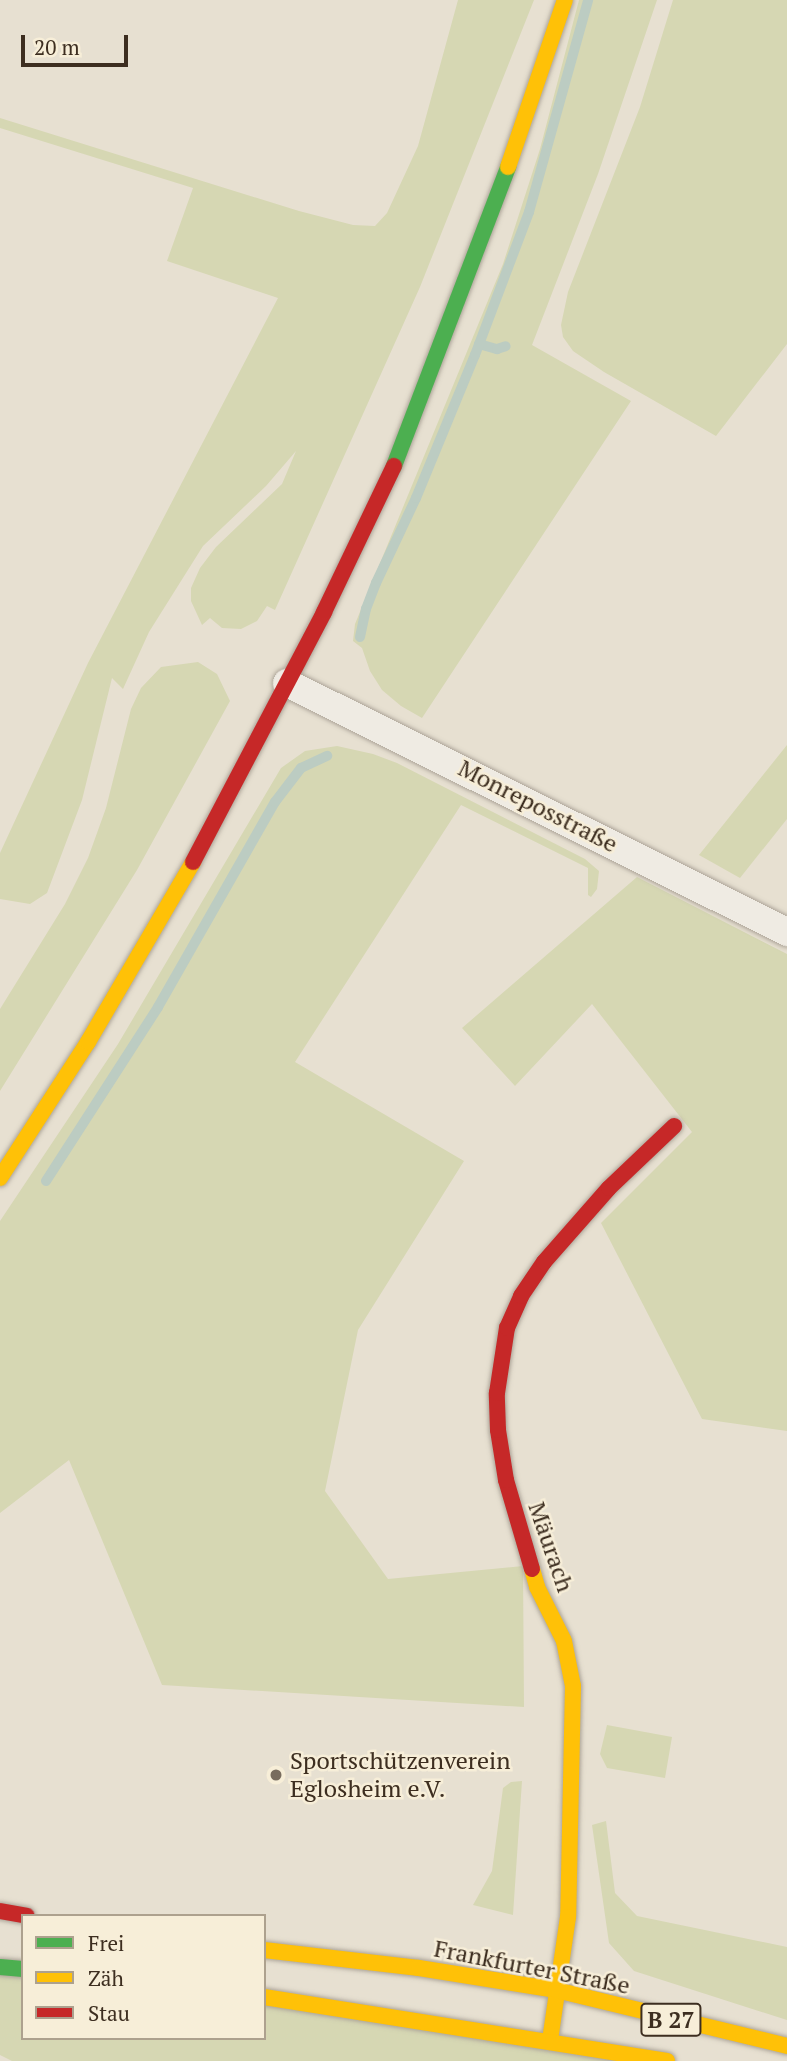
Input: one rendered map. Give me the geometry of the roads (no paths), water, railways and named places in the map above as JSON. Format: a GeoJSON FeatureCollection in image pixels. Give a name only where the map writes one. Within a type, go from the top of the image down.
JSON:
{"type":"FeatureCollection","features":[{"type":"Feature","properties":{"kind":"main road"},"geometry":{"type":"LineString","coordinates":[[0,1178],[88,1042],[181,885],[287,683],[401,451],[494,211],[565,0]]}},
{"type":"Feature","properties":{"kind":"main road","name":"Mäurach"},"geometry":{"type":"LineString","coordinates":[[550,2041],[568,1917],[573,1686],[564,1642],[537,1587],[506,1480],[498,1430],[500,1361],[512,1317],[544,1262],[609,1188],[674,1125]]}},
{"type":"Feature","properties":{"kind":"main road"},"geometry":{"type":"LineString","coordinates":[[0,1911],[21,1915]]}},
{"type":"Feature","properties":{"kind":"main road","name":"Frankfurter Straße"},"geometry":{"type":"LineString","coordinates":[[266,1950],[419,1968],[556,1990],[707,2029],[787,2046]]}},
{"type":"Feature","properties":{"kind":"main road"},"geometry":{"type":"LineString","coordinates":[[0,1967],[21,1969]]}},
{"type":"Feature","properties":{"kind":"main road","name":"B 27"},"geometry":{"type":"LineString","coordinates":[[266,1997],[667,2061]]}},
{"type":"Feature","properties":{"kind":"street","name":"Monreposstraße"},"geometry":{"type":"LineString","coordinates":[[287,683],[787,932]]}},
{"type":"Feature","properties":{"kind":"waterway"},"geometry":{"type":"LineString","coordinates":[[360,637],[366,609],[376,583],[416,498],[475,355],[529,212],[588,0]]}},
{"type":"Feature","properties":{"kind":"waterway"},"geometry":{"type":"LineString","coordinates":[[479,344],[497,349],[506,346]]}},
{"type":"Feature","properties":{"kind":"waterway"},"geometry":{"type":"LineString","coordinates":[[46,1181],[158,1007],[275,802],[301,768],[327,756]]}},
{"type":"Feature","properties":{"kind":"place","name":"Sportschützenverein Eglosheim e.V."},"geometry":{"type":"Point","coordinates":[276,1775]}}]}
